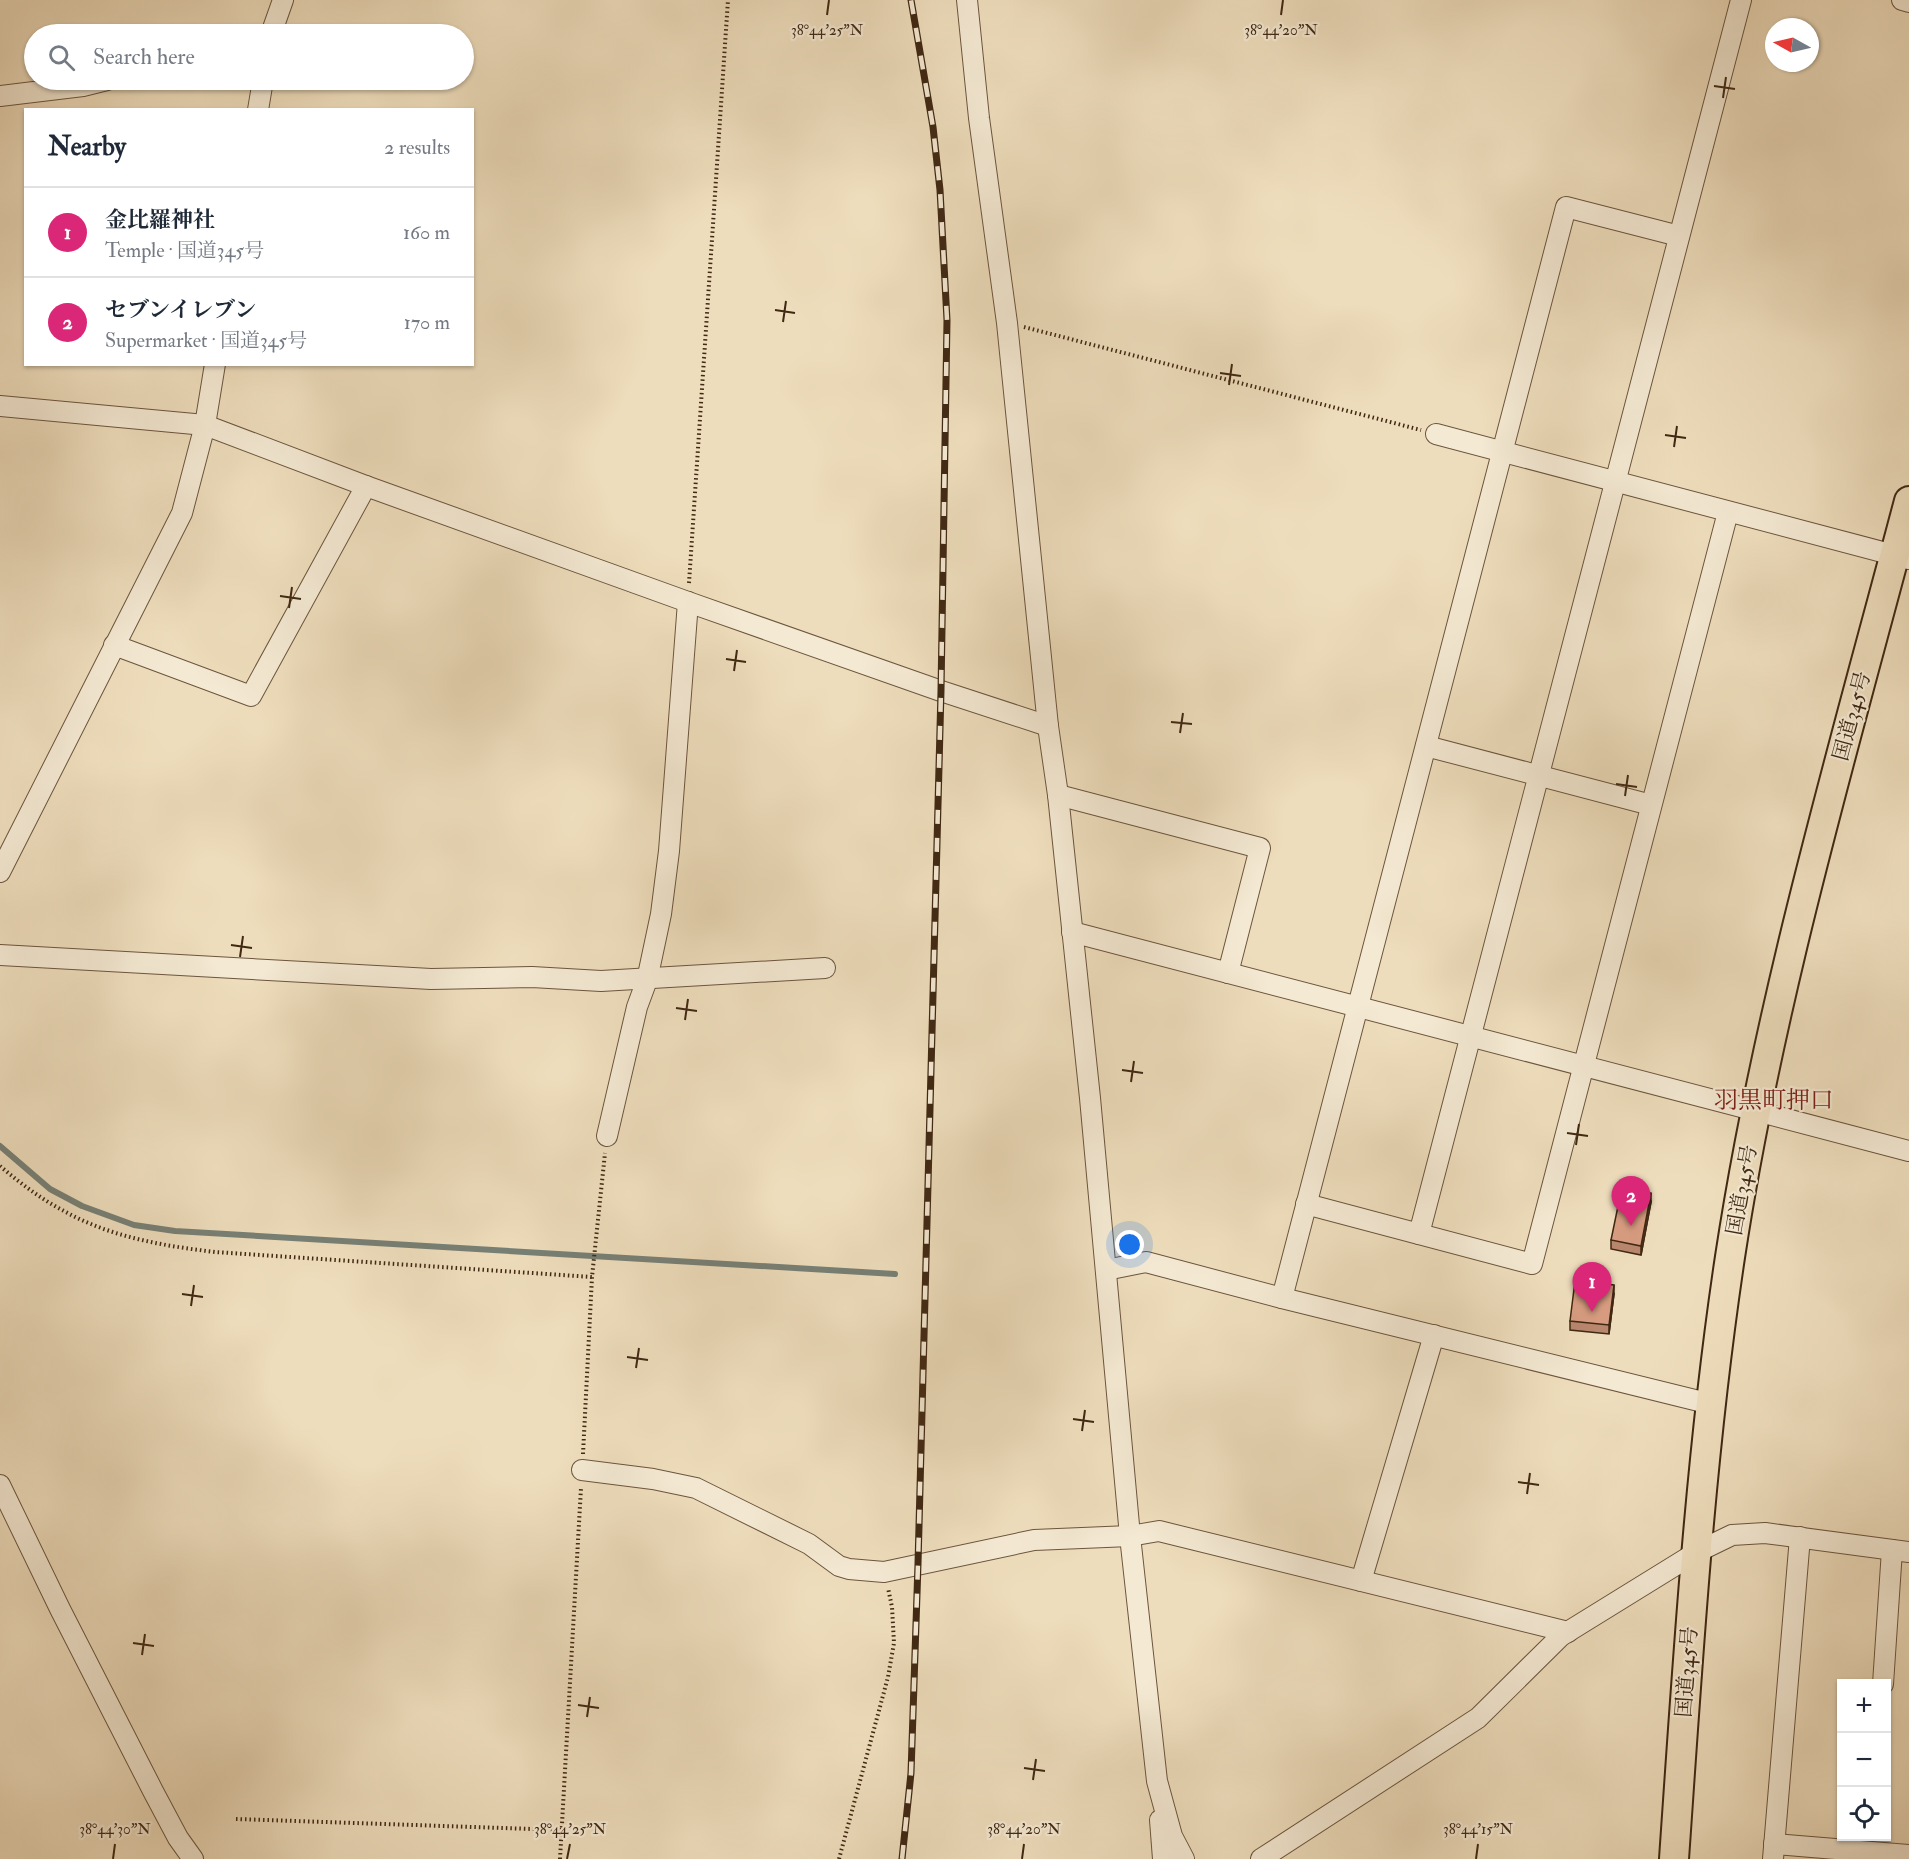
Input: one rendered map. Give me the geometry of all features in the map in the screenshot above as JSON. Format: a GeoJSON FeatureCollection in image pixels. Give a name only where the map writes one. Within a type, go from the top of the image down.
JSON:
{"type":"FeatureCollection","features":[{"type":"Feature","properties":{"kind":"highway","name":"国道345号"},"geometry":{"type":"LineString","coordinates":[[1674,1859],[1697,1552],[1711,1404],[1730,1257],[1756,1111],[1797,928],[1902,557],[1909,501]]}},
{"type":"Feature","properties":{"kind":"street"},"geometry":{"type":"LineString","coordinates":[[275,24],[283,0]]}},
{"type":"Feature","properties":{"kind":"street"},"geometry":{"type":"LineString","coordinates":[[967,0],[979,118],[1007,323],[1048,726],[1058,795],[1106,1270],[1130,1536],[1164,1859]]}},
{"type":"Feature","properties":{"kind":"street"},"geometry":{"type":"LineString","coordinates":[[1419,1234],[1741,0]]}},
{"type":"Feature","properties":{"kind":"street"},"geometry":{"type":"LineString","coordinates":[[1902,0],[1909,2]]}},
{"type":"Feature","properties":{"kind":"street"},"geometry":{"type":"LineString","coordinates":[[0,96],[50,90]]}},
{"type":"Feature","properties":{"kind":"street"},"geometry":{"type":"LineString","coordinates":[[258,108],[261,90]]}},
{"type":"Feature","properties":{"kind":"street"},"geometry":{"type":"LineString","coordinates":[[1282,1298],[1566,207],[1679,236]]}},
{"type":"Feature","properties":{"kind":"street"},"geometry":{"type":"LineString","coordinates":[[0,872],[182,513],[206,425],[215,366]]}},
{"type":"Feature","properties":{"kind":"street"},"geometry":{"type":"LineString","coordinates":[[0,406],[206,425],[366,486],[688,602],[1048,726]]}},
{"type":"Feature","properties":{"kind":"street"},"geometry":{"type":"LineString","coordinates":[[1436,434],[1902,557]]}},
{"type":"Feature","properties":{"kind":"street"},"geometry":{"type":"LineString","coordinates":[[114,645],[251,696],[366,486]]}},
{"type":"Feature","properties":{"kind":"street"},"geometry":{"type":"LineString","coordinates":[[1306,1204],[1532,1264],[1728,512]]}},
{"type":"Feature","properties":{"kind":"street"},"geometry":{"type":"LineString","coordinates":[[607,1136],[637,1007],[647,980],[661,914],[669,851],[688,602]]}},
{"type":"Feature","properties":{"kind":"street"},"geometry":{"type":"LineString","coordinates":[[1426,746],[1652,805]]}},
{"type":"Feature","properties":{"kind":"street"},"geometry":{"type":"LineString","coordinates":[[1058,795],[1260,848],[1228,973]]}},
{"type":"Feature","properties":{"kind":"street"},"geometry":{"type":"LineString","coordinates":[[1072,932],[1909,1151]]}},
{"type":"Feature","properties":{"kind":"street"},"geometry":{"type":"LineString","coordinates":[[0,955],[431,979],[532,977],[602,981],[647,980],[825,968]]}},
{"type":"Feature","properties":{"kind":"street"},"geometry":{"type":"LineString","coordinates":[[1106,1270],[1146,1262],[1711,1404]]}},
{"type":"Feature","properties":{"kind":"street"},"geometry":{"type":"LineString","coordinates":[[1360,1581],[1434,1335]]}},
{"type":"Feature","properties":{"kind":"street"},"geometry":{"type":"LineString","coordinates":[[582,1470],[653,1479],[696,1488],[808,1544],[839,1566],[849,1569],[884,1572],[1034,1540],[1130,1536],[1159,1531],[1568,1632]]}},
{"type":"Feature","properties":{"kind":"street"},"geometry":{"type":"LineString","coordinates":[[0,1485],[153,1791],[178,1838],[193,1859]]}},
{"type":"Feature","properties":{"kind":"street"},"geometry":{"type":"LineString","coordinates":[[1261,1859],[1478,1718],[1561,1636],[1697,1552],[1732,1535],[1765,1533],[1900,1551],[1884,1679]]}},
{"type":"Feature","properties":{"kind":"street"},"geometry":{"type":"LineString","coordinates":[[1800,1537],[1774,1851],[1872,1849],[1909,1855]]}},
{"type":"Feature","properties":{"kind":"street"},"geometry":{"type":"LineString","coordinates":[[1157,1780],[1172,1836],[1184,1859]]}},
{"type":"Feature","properties":{"kind":"path"},"geometry":{"type":"LineString","coordinates":[[688,602],[728,0]]}},
{"type":"Feature","properties":{"kind":"path"},"geometry":{"type":"LineString","coordinates":[[1007,323],[1436,434]]}},
{"type":"Feature","properties":{"kind":"path"},"geometry":{"type":"LineString","coordinates":[[560,1859],[592,1277],[607,1136]]}},
{"type":"Feature","properties":{"kind":"path"},"geometry":{"type":"LineString","coordinates":[[0,1166],[30,1191],[66,1212],[103,1228],[140,1240],[173,1247],[225,1253],[592,1277]]}},
{"type":"Feature","properties":{"kind":"path"},"geometry":{"type":"LineString","coordinates":[[839,1859],[888,1677],[894,1643],[892,1607],[884,1572]]}},
{"type":"Feature","properties":{"kind":"path"},"geometry":{"type":"LineString","coordinates":[[236,1819],[562,1830]]}},
{"type":"Feature","properties":{"kind":"building"},"geometry":{"type":"Polygon","coordinates":[[[1622,1187],[1651,1193],[1641,1246],[1611,1240],[1622,1187]]]}},
{"type":"Feature","properties":{"kind":"building"},"geometry":{"type":"Polygon","coordinates":[[[1575,1281],[1614,1285],[1609,1325],[1570,1321],[1575,1281]]]}},
{"type":"Feature","properties":{"kind":"waterway"},"geometry":{"type":"LineString","coordinates":[[0,1146],[50,1189],[82,1206],[134,1225],[175,1231],[895,1274]]}},
{"type":"Feature","properties":{"kind":"railway"},"geometry":{"type":"LineString","coordinates":[[902,1859],[911,1773],[918,1564],[941,691],[947,320],[940,190],[933,127],[911,0]]}},
{"type":"Feature","properties":{"kind":"place","name":"セブンイレブン"},"geometry":{"type":"Point","coordinates":[1631,1226]}},
{"type":"Feature","properties":{"kind":"place","name":"金比羅神社"},"geometry":{"type":"Point","coordinates":[1592,1312]}},
{"type":"Feature","properties":{"kind":"district","name":"羽黒町押口"},"geometry":{"type":"Point","coordinates":[1774,1100]}}]}
